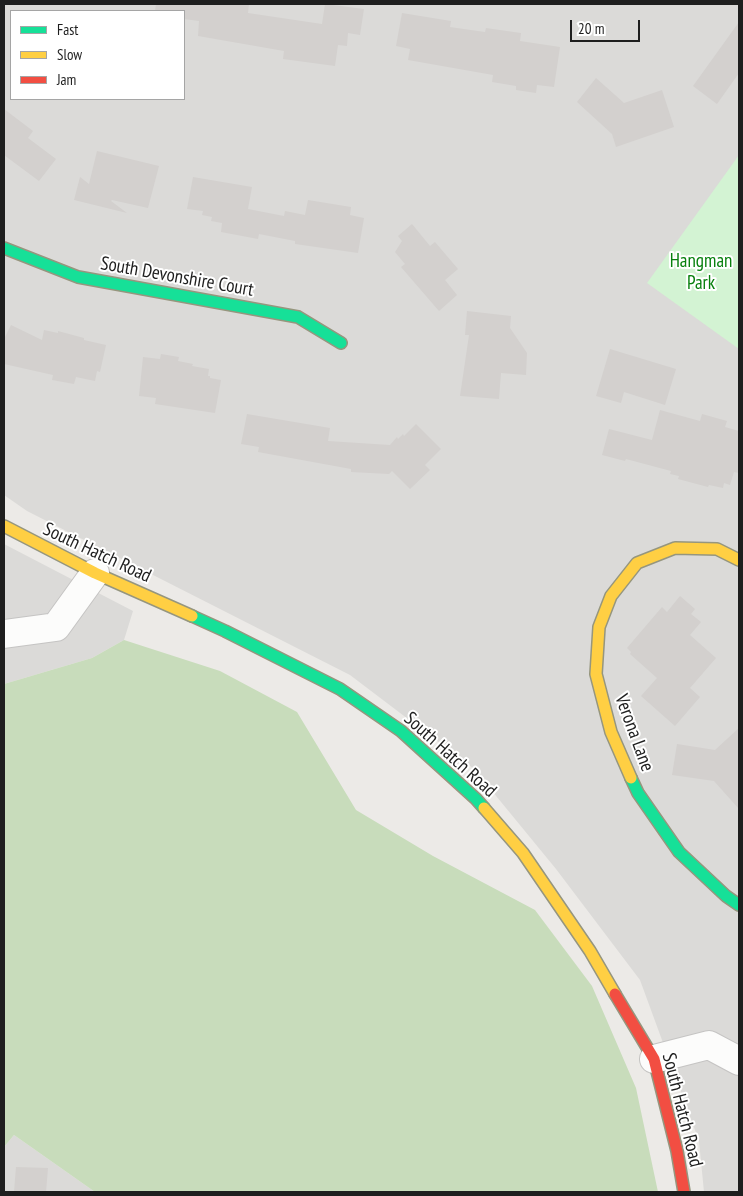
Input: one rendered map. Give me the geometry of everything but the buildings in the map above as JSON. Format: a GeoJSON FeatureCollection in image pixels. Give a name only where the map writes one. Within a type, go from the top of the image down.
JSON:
{"type":"FeatureCollection","features":[{"type":"Feature","properties":{"kind":"main road","name":"South Devonshire Court"},"geometry":{"type":"LineString","coordinates":[[4,248],[78,277],[298,317],[341,343]]}},
{"type":"Feature","properties":{"kind":"main road","name":"South Hatch Road"},"geometry":{"type":"LineString","coordinates":[[4,526],[96,573],[225,631],[340,689],[401,731],[476,800],[523,853],[590,951],[654,1059],[677,1151],[684,1192]]}},
{"type":"Feature","properties":{"kind":"main road","name":"Verona Lane"},"geometry":{"type":"LineString","coordinates":[[739,560],[716,549],[675,548],[637,563],[610,596],[598,627],[596,674],[611,732],[638,793],[679,852],[726,896],[739,905]]}},
{"type":"Feature","properties":{"kind":"street"},"geometry":{"type":"LineString","coordinates":[[4,634],[56,627],[96,573]]}},
{"type":"Feature","properties":{"kind":"street"},"geometry":{"type":"LineString","coordinates":[[654,1059],[709,1046],[739,1061]]}},
{"type":"Feature","properties":{"kind":"shaded area"},"geometry":{"type":"Polygon","coordinates":[[[4,4],[739,4],[739,1192],[704,1192],[699,1141],[640,980],[556,869],[474,769],[350,675],[27,511],[4,495],[4,4]]]}},
{"type":"Feature","properties":{"kind":"shaded area"},"geometry":{"type":"Polygon","coordinates":[[[4,544],[133,611],[124,640],[92,658],[4,684],[4,544]]]}},
{"type":"Feature","properties":{"kind":"shaded area"},"geometry":{"type":"Polygon","coordinates":[[[14,1135],[95,1192],[4,1192],[4,1147],[14,1135]]]}},
{"type":"Feature","properties":{"kind":"green space","name":"Hangman Park"},"geometry":{"type":"Polygon","coordinates":[[[739,155],[739,349],[647,283],[739,155]]]}},
{"type":"Feature","properties":{"kind":"green space"},"geometry":{"type":"Polygon","coordinates":[[[124,640],[220,671],[297,712],[356,810],[433,856],[535,910],[592,986],[636,1088],[658,1192],[95,1192],[14,1135],[4,1147],[4,684],[92,658],[124,640]]]}},
{"type":"Feature","properties":{"kind":"traffic: fast"},"geometry":{"type":"LineString","coordinates":[[4,248],[78,277],[298,317],[341,343]]}},
{"type":"Feature","properties":{"kind":"traffic: fast"},"geometry":{"type":"LineString","coordinates":[[192,616],[340,689],[401,731],[484,808]]}},
{"type":"Feature","properties":{"kind":"traffic: fast"},"geometry":{"type":"LineString","coordinates":[[631,778],[638,793],[679,852],[726,896],[739,905]]}},
{"type":"Feature","properties":{"kind":"traffic: slow"},"geometry":{"type":"LineString","coordinates":[[4,526],[95,573],[192,616]]}},
{"type":"Feature","properties":{"kind":"traffic: slow"},"geometry":{"type":"LineString","coordinates":[[631,778],[611,732],[596,674],[599,627],[611,596],[637,563],[675,548],[717,549],[739,560]]}},
{"type":"Feature","properties":{"kind":"traffic: slow"},"geometry":{"type":"LineString","coordinates":[[484,808],[523,853],[590,951],[615,994]]}},
{"type":"Feature","properties":{"kind":"traffic: jam"},"geometry":{"type":"LineString","coordinates":[[615,994],[654,1059],[677,1151],[684,1192]]}}]}
